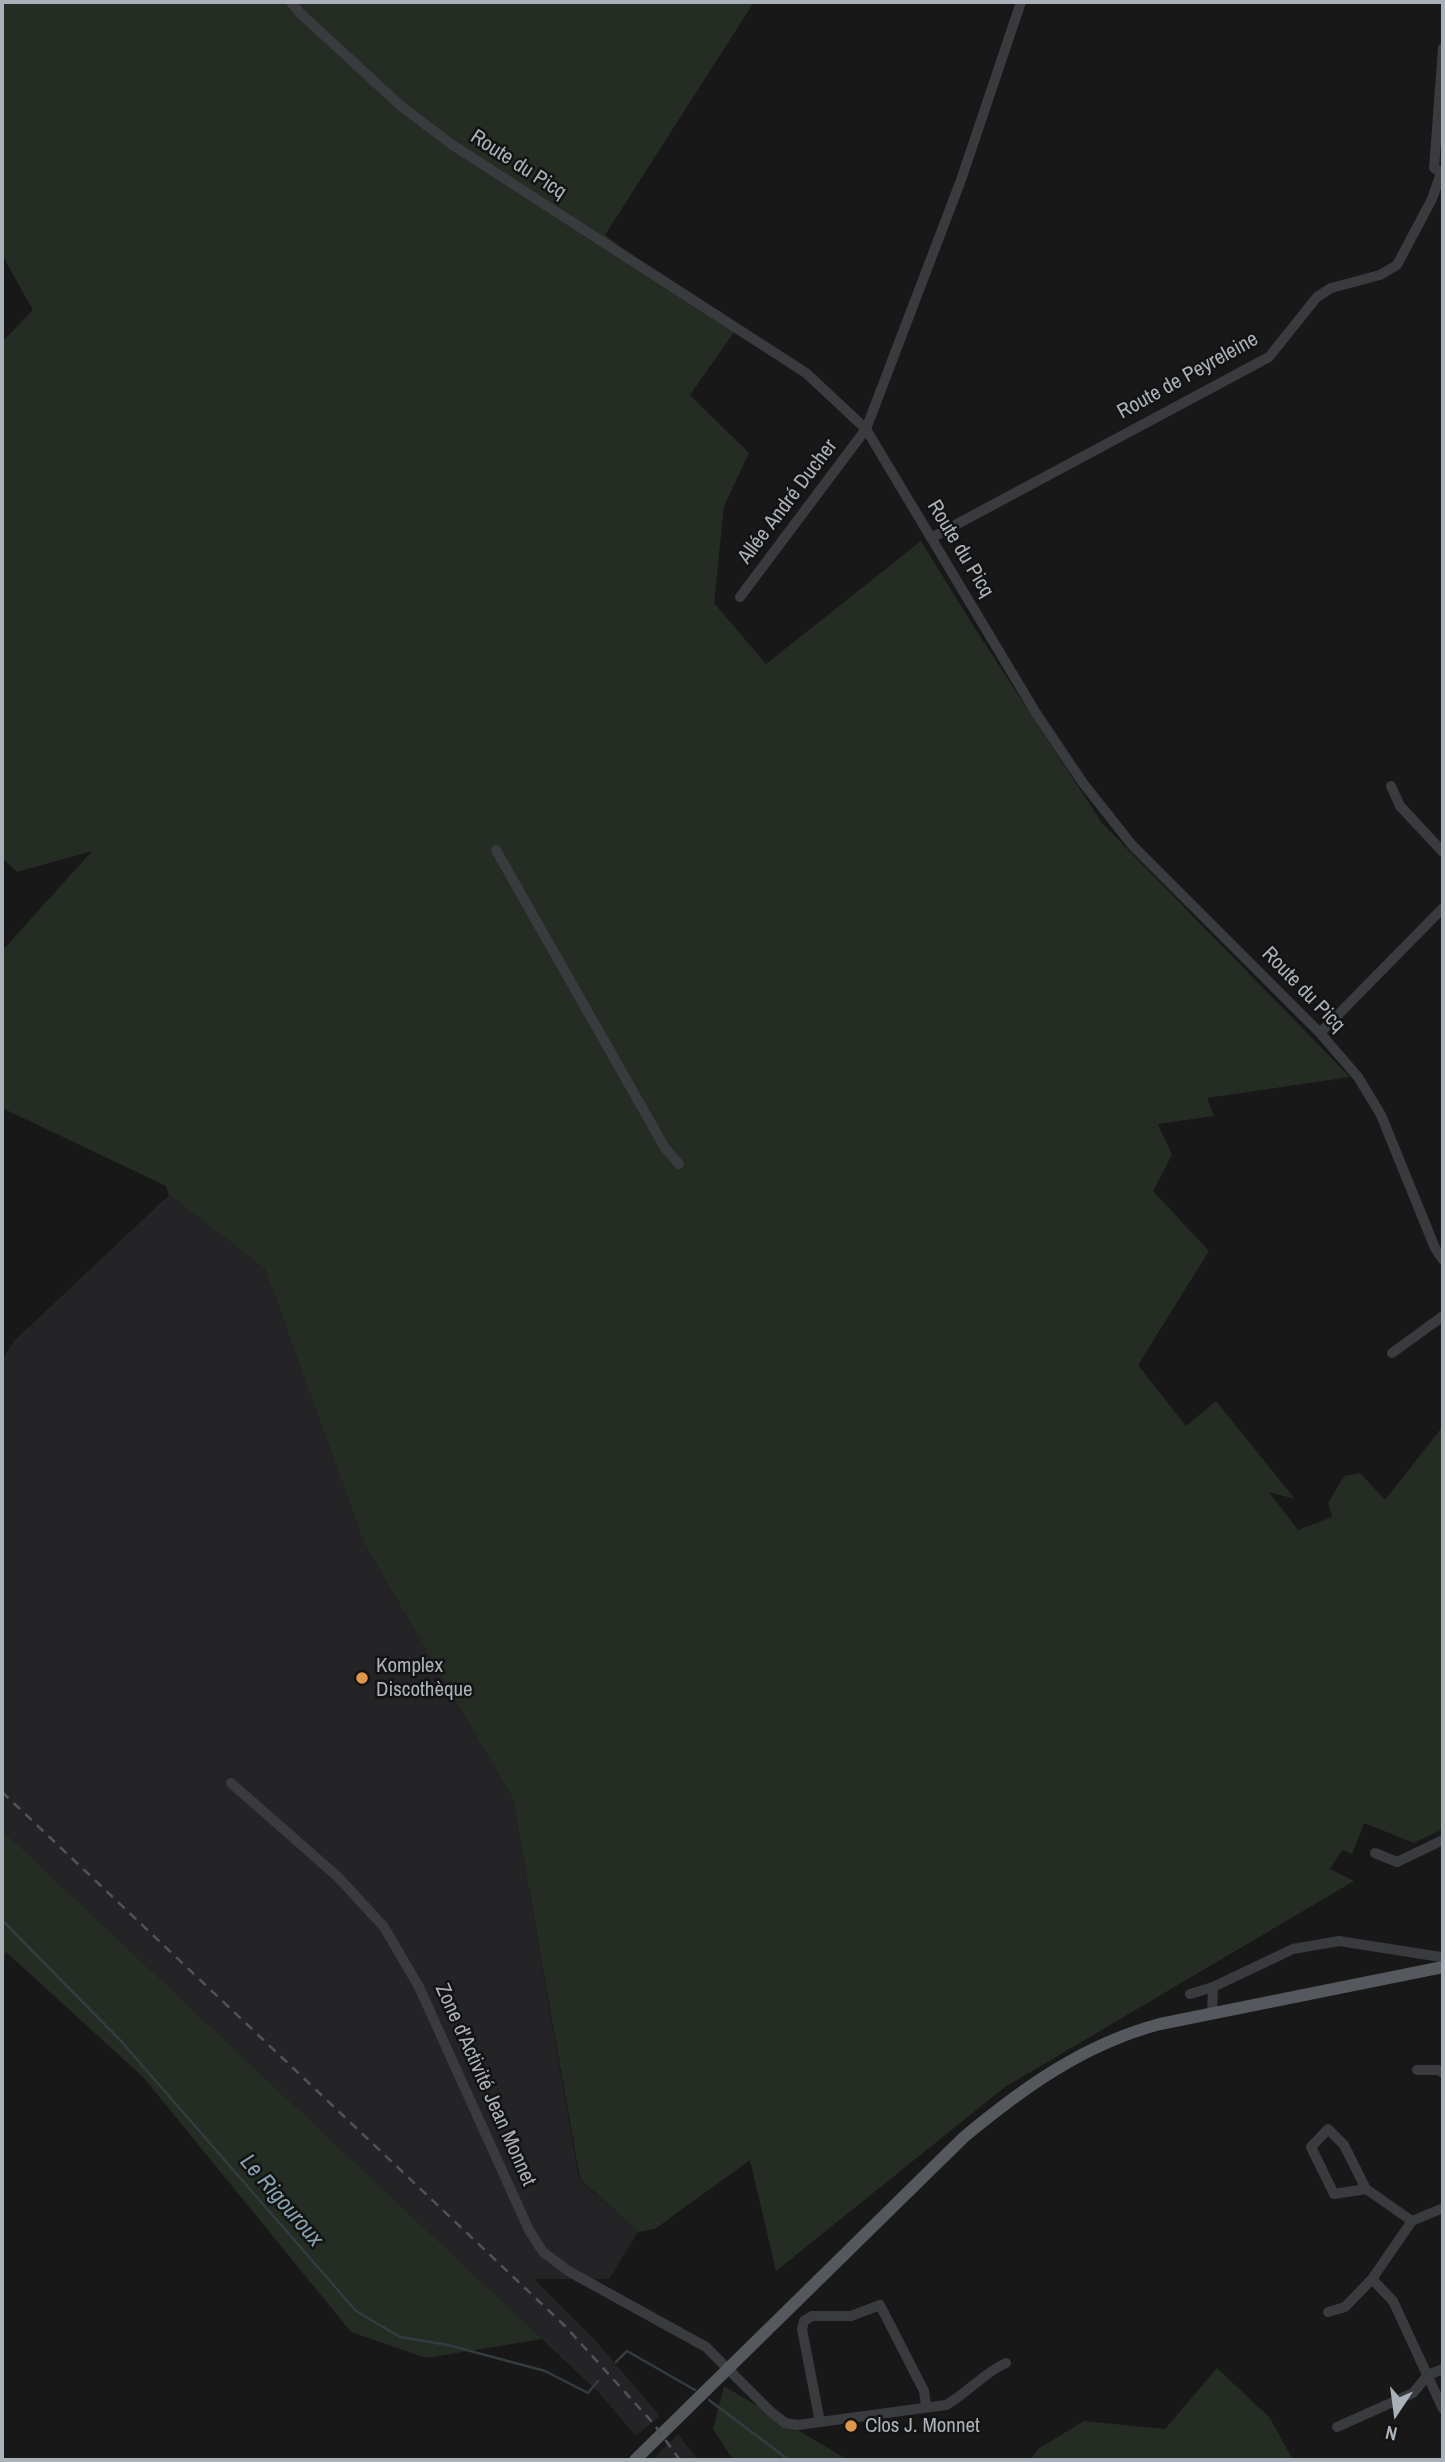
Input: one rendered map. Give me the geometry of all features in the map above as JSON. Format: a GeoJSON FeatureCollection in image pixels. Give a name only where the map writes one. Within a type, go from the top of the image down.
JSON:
{"type":"FeatureCollection","features":[{"type":"Feature","properties":{"kind":"main road"},"geometry":{"type":"LineString","coordinates":[[635,2460],[964,2137],[1011,2098],[1079,2054],[1126,2033],[1443,1968]]}},
{"type":"Feature","properties":{"kind":"street","name":"Route du Picq"},"geometry":{"type":"LineString","coordinates":[[291,2],[401,106],[451,144],[806,373],[866,429],[1036,713],[1106,814],[1132,845],[1320,1033],[1362,1082],[1381,1115],[1435,1248],[1443,1260]]}},
{"type":"Feature","properties":{"kind":"street","name":"Allée André Ducher"},"geometry":{"type":"LineString","coordinates":[[740,597],[866,429],[961,180],[1021,2]]}},
{"type":"Feature","properties":{"kind":"street"},"geometry":{"type":"LineString","coordinates":[[1442,173],[1434,168],[1443,48]]}},
{"type":"Feature","properties":{"kind":"street","name":"Route de Peyreleine"},"geometry":{"type":"LineString","coordinates":[[931,538],[1269,357],[1317,297],[1331,288],[1380,275],[1397,264],[1432,199],[1442,173]]}},
{"type":"Feature","properties":{"kind":"street"},"geometry":{"type":"LineString","coordinates":[[1391,786],[1400,806],[1443,852]]}},
{"type":"Feature","properties":{"kind":"street"},"geometry":{"type":"LineString","coordinates":[[496,850],[666,1148],[679,1164]]}},
{"type":"Feature","properties":{"kind":"street"},"geometry":{"type":"LineString","coordinates":[[1320,1033],[1443,908]]}},
{"type":"Feature","properties":{"kind":"street"},"geometry":{"type":"LineString","coordinates":[[1392,1353],[1443,1316]]}},
{"type":"Feature","properties":{"kind":"street","name":"Zone d'Activité Jean Monnet"},"geometry":{"type":"LineString","coordinates":[[231,1783],[338,1877],[384,1927],[419,1987],[529,2230],[543,2252],[570,2272],[706,2347],[770,2411],[786,2423],[820,2423],[946,2404],[962,2396],[992,2369],[1006,2363]]}},
{"type":"Feature","properties":{"kind":"street"},"geometry":{"type":"LineString","coordinates":[[1375,1853],[1397,1862],[1443,1840]]}},
{"type":"Feature","properties":{"kind":"street"},"geometry":{"type":"LineString","coordinates":[[1190,1994],[1213,1987],[1293,1949],[1339,1941],[1443,1959]]}},
{"type":"Feature","properties":{"kind":"street"},"geometry":{"type":"LineString","coordinates":[[1212,2014],[1213,1987]]}},
{"type":"Feature","properties":{"kind":"street"},"geometry":{"type":"LineString","coordinates":[[1417,2070],[1439,2070],[1443,2073]]}},
{"type":"Feature","properties":{"kind":"street"},"geometry":{"type":"LineString","coordinates":[[1366,2189],[1334,2194],[1311,2147],[1328,2129],[1344,2145],[1366,2189],[1412,2221]]}},
{"type":"Feature","properties":{"kind":"street"},"geometry":{"type":"LineString","coordinates":[[1328,2312],[1345,2307],[1373,2279],[1412,2221],[1443,2208]]}},
{"type":"Feature","properties":{"kind":"street"},"geometry":{"type":"LineString","coordinates":[[1373,2279],[1393,2301],[1443,2409]]}},
{"type":"Feature","properties":{"kind":"street"},"geometry":{"type":"LineString","coordinates":[[820,2423],[802,2329],[804,2321],[812,2316],[851,2316],[880,2305],[924,2391],[926,2406]]}},
{"type":"Feature","properties":{"kind":"street"},"geometry":{"type":"LineString","coordinates":[[1337,2427],[1413,2393],[1428,2375],[1443,2369]]}},
{"type":"Feature","properties":{"kind":"shaded area"},"geometry":{"type":"Polygon","coordinates":[[[2,2],[754,2],[605,235],[734,332],[690,395],[749,453],[724,506],[714,603],[766,664],[921,541],[1102,823],[1350,1077],[1207,1098],[1214,1116],[1158,1124],[1172,1155],[1153,1191],[1209,1251],[1138,1365],[1186,1426],[1216,1401],[1295,1499],[1269,1492],[1298,1530],[1332,1517],[1328,1503],[1344,1476],[1360,1473],[1385,1500],[1443,1426],[1443,1829],[1414,1843],[1364,1823],[1352,1854],[1342,1850],[1330,1869],[1354,1881],[1005,2087],[776,2271],[750,2160],[655,2229],[638,2232],[580,2179],[513,1799],[364,1543],[265,1269],[169,1195],[166,1186],[2,1108],[2,951],[92,851],[17,872],[2,858],[2,342],[33,310],[2,255],[2,2]]]}},
{"type":"Feature","properties":{"kind":"shaded area"},"geometry":{"type":"Polygon","coordinates":[[[169,1195],[265,1269],[364,1543],[513,1799],[579,2179],[638,2232],[609,2279],[534,2279],[597,2342],[660,2416],[636,2436],[599,2393],[2,1830],[2,1360],[14,1341],[169,1195]]]}},
{"type":"Feature","properties":{"kind":"shaded area"},"geometry":{"type":"Polygon","coordinates":[[[2,1830],[542,2339],[426,2358],[351,2332],[143,2077],[6,1952],[2,1961],[2,1830]]]}},
{"type":"Feature","properties":{"kind":"shaded area"},"geometry":{"type":"Polygon","coordinates":[[[1217,2368],[1270,2418],[1293,2460],[1030,2460],[1038,2449],[1084,2421],[1165,2429],[1217,2368]]]}},
{"type":"Feature","properties":{"kind":"shaded area"},"geometry":{"type":"Polygon","coordinates":[[[724,2386],[848,2460],[733,2460],[713,2429],[724,2386]]]}},
{"type":"Feature","properties":{"kind":"shaded area"},"geometry":{"type":"Polygon","coordinates":[[[678,2434],[698,2460],[654,2460],[653,2459],[678,2434]]]}},
{"type":"Feature","properties":{"kind":"waterway","name":"Le Rigouroux"},"geometry":{"type":"LineString","coordinates":[[2,1920],[121,2041],[356,2311],[400,2337],[448,2345],[545,2371],[588,2393],[598,2381]]}},
{"type":"Feature","properties":{"kind":"waterway","name":"Le Rigouroux"},"geometry":{"type":"LineString","coordinates":[[616,2362],[627,2351],[695,2390]]}},
{"type":"Feature","properties":{"kind":"waterway","name":"Le Rigouroux"},"geometry":{"type":"LineString","coordinates":[[709,2400],[789,2460]]}},
{"type":"Feature","properties":{"kind":"railway"},"geometry":{"type":"LineString","coordinates":[[2,1792],[565,2326],[653,2423],[680,2460]]}},
{"type":"Feature","properties":{"kind":"place","name":"Komplex Discothèque"},"geometry":{"type":"Point","coordinates":[362,1678]}},
{"type":"Feature","properties":{"kind":"place","name":"Clos J. Monnet"},"geometry":{"type":"Point","coordinates":[851,2426]}}]}
